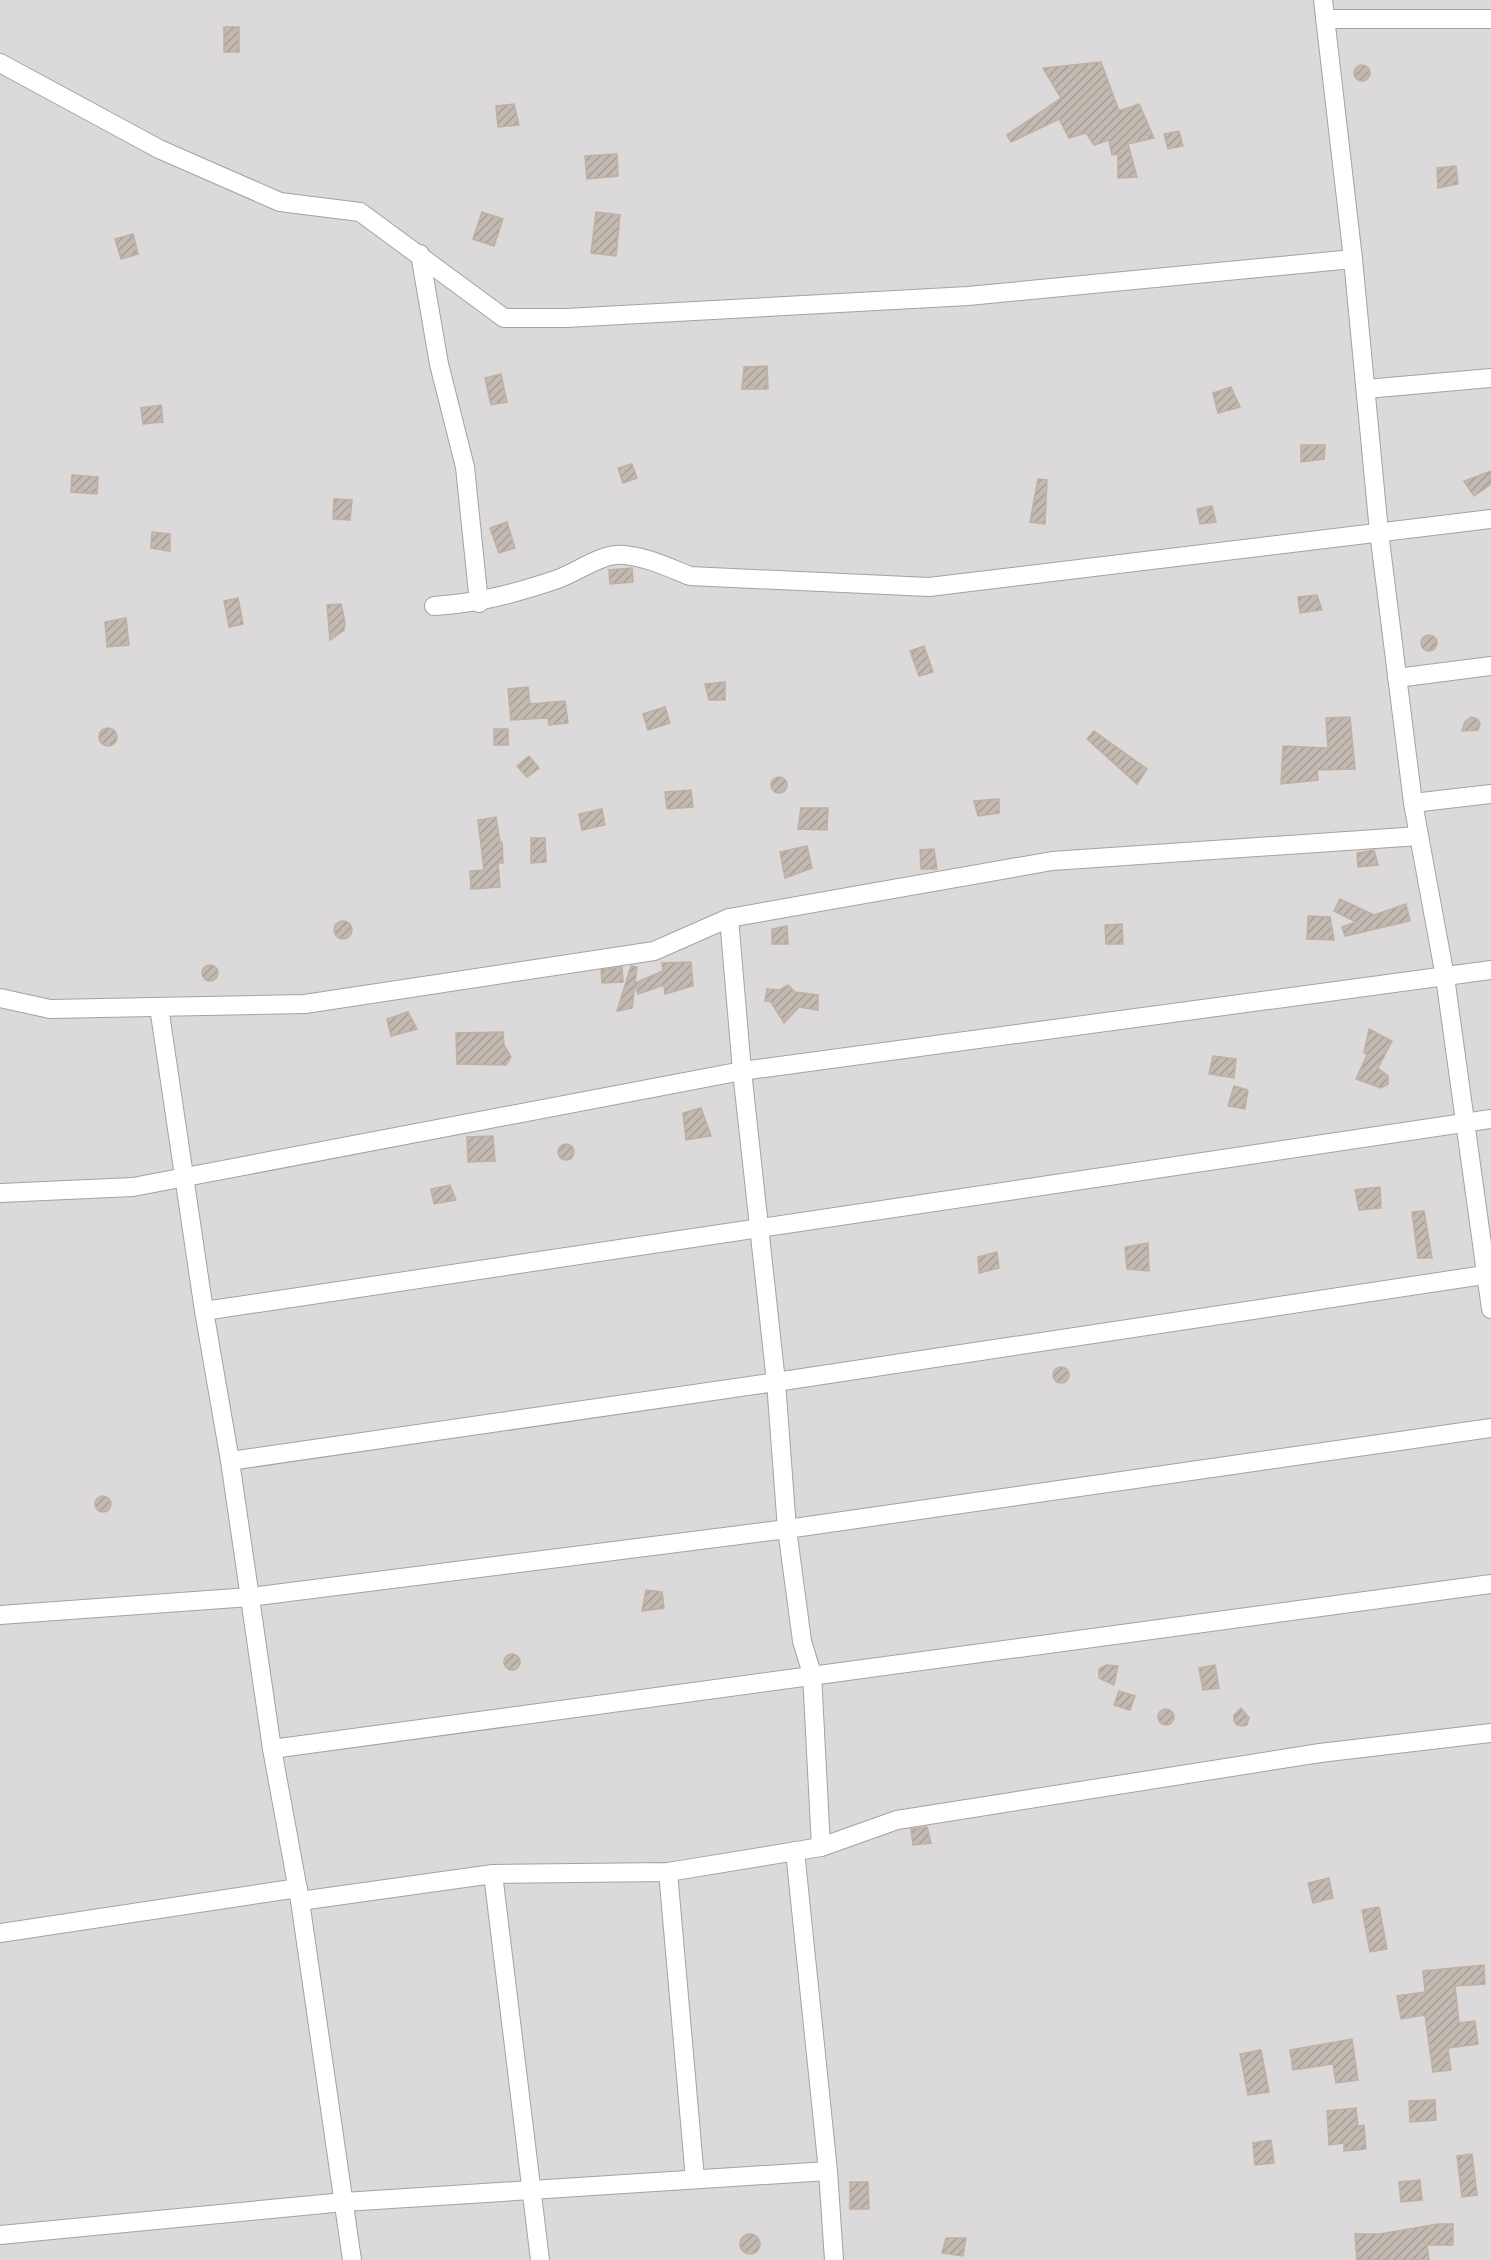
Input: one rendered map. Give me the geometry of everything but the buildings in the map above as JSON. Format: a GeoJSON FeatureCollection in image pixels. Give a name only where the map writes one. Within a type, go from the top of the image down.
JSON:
{"type":"FeatureCollection","features":[{"type":"Feature","properties":{"kind":"street"},"geometry":{"type":"LineString","coordinates":[[1323,0],[1353,260],[1379,532],[1413,803],[1445,977],[1489,1274],[1491,1309]]}},
{"type":"Feature","properties":{"kind":"street"},"geometry":{"type":"LineString","coordinates":[[1325,19],[1491,20]]}},
{"type":"Feature","properties":{"kind":"street"},"geometry":{"type":"LineString","coordinates":[[0,63],[159,149],[280,202],[360,212],[504,318],[566,318],[968,296],[1353,260]]}},
{"type":"Feature","properties":{"kind":"street"},"geometry":{"type":"LineString","coordinates":[[420,254],[439,364],[465,467],[479,603]]}},
{"type":"Feature","properties":{"kind":"street"},"geometry":{"type":"LineString","coordinates":[[1366,390],[1491,378]]}},
{"type":"Feature","properties":{"kind":"street"},"geometry":{"type":"LineString","coordinates":[[434,606],[479,603],[559,579],[589,563],[623,554],[660,564],[690,576],[928,587],[1491,519]]}},
{"type":"Feature","properties":{"kind":"street"},"geometry":{"type":"LineString","coordinates":[[1397,678],[1491,666]]}},
{"type":"Feature","properties":{"kind":"street"},"geometry":{"type":"LineString","coordinates":[[1413,803],[1491,794]]}},
{"type":"Feature","properties":{"kind":"street"},"geometry":{"type":"LineString","coordinates":[[0,998],[50,1009],[305,1004],[654,951],[729,918],[1052,861],[1419,836]]}},
{"type":"Feature","properties":{"kind":"street"},"geometry":{"type":"LineString","coordinates":[[729,918],[742,1071],[761,1228],[776,1382],[787,1529],[802,1641],[812,1674],[821,1847]]}},
{"type":"Feature","properties":{"kind":"street"},"geometry":{"type":"LineString","coordinates":[[0,1193],[133,1187],[742,1071],[1491,970]]}},
{"type":"Feature","properties":{"kind":"street"},"geometry":{"type":"LineString","coordinates":[[159,1007],[204,1311],[231,1461],[272,1749],[299,1894],[352,2260]]}},
{"type":"Feature","properties":{"kind":"street"},"geometry":{"type":"LineString","coordinates":[[204,1311],[1491,1119]]}},
{"type":"Feature","properties":{"kind":"street"},"geometry":{"type":"LineString","coordinates":[[231,1461],[776,1382],[1489,1274]]}},
{"type":"Feature","properties":{"kind":"street"},"geometry":{"type":"LineString","coordinates":[[0,1615],[250,1597],[787,1529],[1491,1428]]}},
{"type":"Feature","properties":{"kind":"street"},"geometry":{"type":"LineString","coordinates":[[272,1749],[812,1674],[1491,1584]]}},
{"type":"Feature","properties":{"kind":"street"},"geometry":{"type":"LineString","coordinates":[[0,1933],[299,1894],[493,1874],[668,1872],[821,1847],[897,1820],[1320,1753],[1491,1733]]}},
{"type":"Feature","properties":{"kind":"street"},"geometry":{"type":"LineString","coordinates":[[795,1851],[828,2171],[834,2260]]}},
{"type":"Feature","properties":{"kind":"street"},"geometry":{"type":"LineString","coordinates":[[668,1872],[695,2179]]}},
{"type":"Feature","properties":{"kind":"street"},"geometry":{"type":"LineString","coordinates":[[493,1874],[540,2260]]}},
{"type":"Feature","properties":{"kind":"street"},"geometry":{"type":"LineString","coordinates":[[0,2235],[344,2202],[828,2171]]}},
{"type":"Feature","properties":{"kind":"shaded area"},"geometry":{"type":"Polygon","coordinates":[[[0,0],[1491,0],[1491,2260],[0,2260],[0,0]]]}}]}
